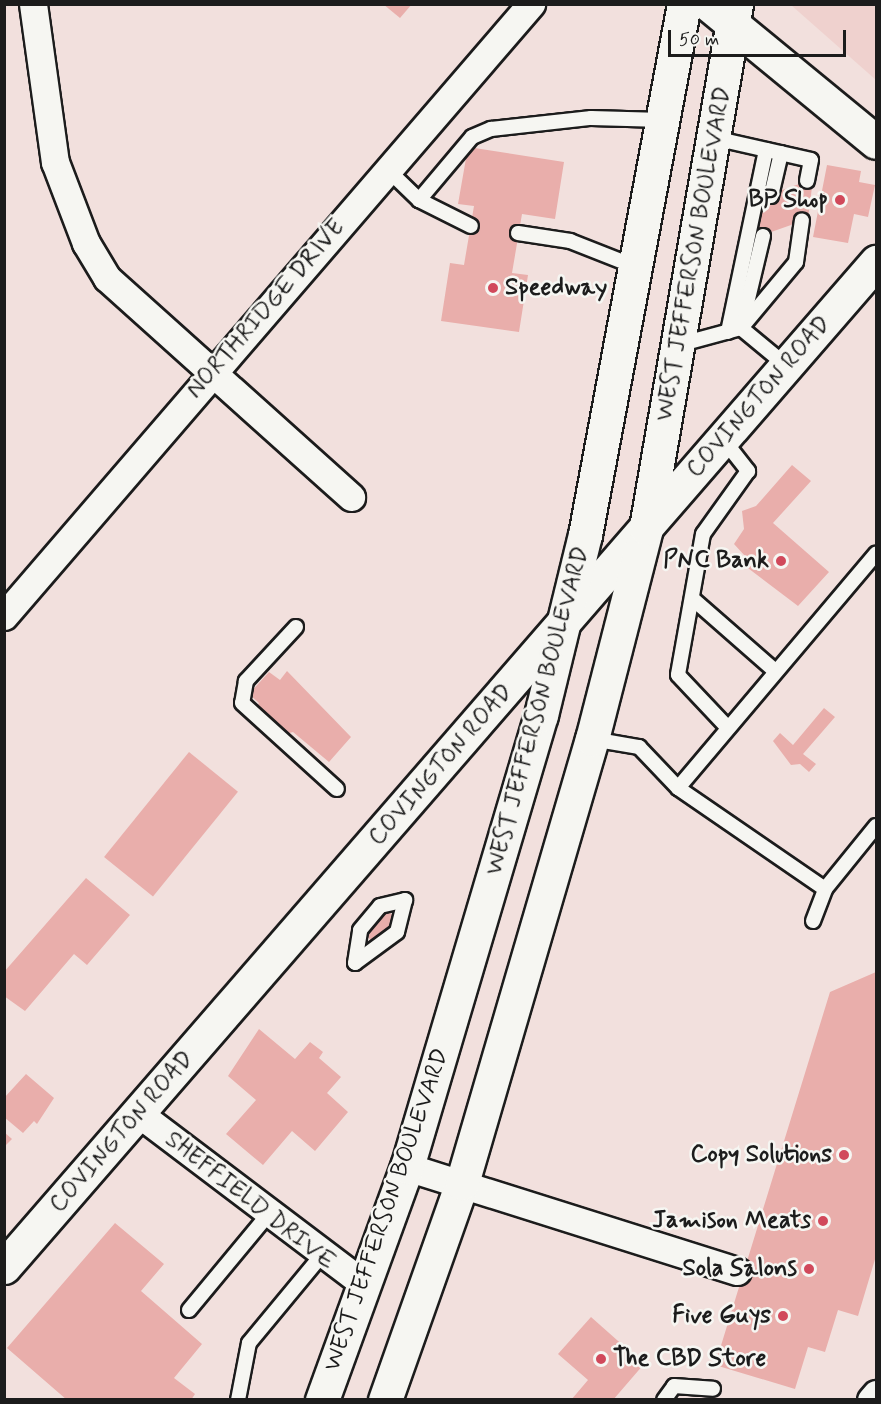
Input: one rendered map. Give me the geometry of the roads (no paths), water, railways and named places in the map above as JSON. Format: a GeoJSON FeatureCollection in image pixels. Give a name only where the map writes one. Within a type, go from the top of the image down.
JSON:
{"type":"FeatureCollection","features":[{"type":"Feature","properties":{"kind":"main road","name":"WEST JEFFERSON BOULEVARD"},"geometry":{"type":"LineString","coordinates":[[322,1400],[407,1167],[505,843],[562,625],[636,267],[684,4]]}},
{"type":"Feature","properties":{"kind":"main road"},"geometry":{"type":"LineString","coordinates":[[708,4],[735,15],[876,142]]}},
{"type":"Feature","properties":{"kind":"main road","name":"WEST JEFFERSON BOULEVARD"},"geometry":{"type":"LineString","coordinates":[[385,1400],[462,1183],[592,739],[646,528],[735,15]]}},
{"type":"Feature","properties":{"kind":"main road","name":"COVINGTON ROAD"},"geometry":{"type":"LineString","coordinates":[[9,1254],[138,1113],[876,262]]}},
{"type":"Feature","properties":{"kind":"street"},"geometry":{"type":"LineString","coordinates":[[33,4],[55,162],[86,243],[107,278],[351,497]]}},
{"type":"Feature","properties":{"kind":"street","name":"NORTHRIDGE DRIVE"},"geometry":{"type":"LineString","coordinates":[[4,616],[212,371],[531,4]]}},
{"type":"Feature","properties":{"kind":"street","name":"SHEFFIELD DRIVE"},"geometry":{"type":"LineString","coordinates":[[138,1113],[321,1256],[364,1284]]}},
{"type":"Feature","properties":{"kind":"street"},"geometry":{"type":"LineString","coordinates":[[407,1167],[737,1271]]}},
{"type":"Feature","properties":{"kind":"street"},"geometry":{"type":"LineString","coordinates":[[871,1400],[876,1394]]}},
{"type":"Feature","properties":{"kind":"lane"},"geometry":{"type":"LineString","coordinates":[[419,200],[472,137],[491,129],[591,118],[663,120]]}},
{"type":"Feature","properties":{"kind":"lane"},"geometry":{"type":"LineString","coordinates":[[714,138],[811,160],[807,181]]}},
{"type":"Feature","properties":{"kind":"lane"},"geometry":{"type":"LineString","coordinates":[[735,330],[766,150]]}},
{"type":"Feature","properties":{"kind":"lane"},"geometry":{"type":"LineString","coordinates":[[771,196],[781,153]]}},
{"type":"Feature","properties":{"kind":"lane"},"geometry":{"type":"LineString","coordinates":[[387,169],[419,200],[471,226]]}},
{"type":"Feature","properties":{"kind":"lane"},"geometry":{"type":"LineString","coordinates":[[678,345],[735,330],[796,262],[802,220]]}},
{"type":"Feature","properties":{"kind":"lane"},"geometry":{"type":"LineString","coordinates":[[518,233],[570,241],[636,267]]}},
{"type":"Feature","properties":{"kind":"lane"},"geometry":{"type":"LineString","coordinates":[[735,330],[763,236]]}},
{"type":"Feature","properties":{"kind":"lane"},"geometry":{"type":"LineString","coordinates":[[735,330],[787,366]]}},
{"type":"Feature","properties":{"kind":"lane"},"geometry":{"type":"LineString","coordinates":[[723,439],[748,471],[703,534],[694,600],[678,675],[727,727]]}},
{"type":"Feature","properties":{"kind":"lane"},"geometry":{"type":"LineString","coordinates":[[678,789],[727,727],[874,561]]}},
{"type":"Feature","properties":{"kind":"lane"},"geometry":{"type":"LineString","coordinates":[[694,600],[775,672]]}},
{"type":"Feature","properties":{"kind":"lane"},"geometry":{"type":"LineString","coordinates":[[296,627],[246,681],[242,703],[337,789]]}},
{"type":"Feature","properties":{"kind":"lane"},"geometry":{"type":"LineString","coordinates":[[592,739],[639,747],[678,789],[825,889]]}},
{"type":"Feature","properties":{"kind":"lane"},"geometry":{"type":"LineString","coordinates":[[813,921],[825,889],[876,826]]}},
{"type":"Feature","properties":{"kind":"lane"},"geometry":{"type":"LineString","coordinates":[[405,900],[397,932],[355,963],[360,930],[380,906],[405,900]]}},
{"type":"Feature","properties":{"kind":"lane"},"geometry":{"type":"LineString","coordinates":[[189,1310],[268,1215]]}},
{"type":"Feature","properties":{"kind":"lane"},"geometry":{"type":"LineString","coordinates":[[238,1400],[249,1343],[321,1256]]}},
{"type":"Feature","properties":{"kind":"lane"},"geometry":{"type":"LineString","coordinates":[[664,1400],[674,1386],[712,1389]]}},
{"type":"Feature","properties":{"kind":"place","name":"BP Shop"},"geometry":{"type":"Point","coordinates":[840,200]}},
{"type":"Feature","properties":{"kind":"place","name":"Speedway"},"geometry":{"type":"Point","coordinates":[493,288]}},
{"type":"Feature","properties":{"kind":"place","name":"PNC Bank"},"geometry":{"type":"Point","coordinates":[781,561]}},
{"type":"Feature","properties":{"kind":"place","name":"Copy Solutions"},"geometry":{"type":"Point","coordinates":[844,1155]}},
{"type":"Feature","properties":{"kind":"place","name":"Jamison Meats"},"geometry":{"type":"Point","coordinates":[823,1221]}},
{"type":"Feature","properties":{"kind":"place","name":"Sola Salons"},"geometry":{"type":"Point","coordinates":[809,1269]}},
{"type":"Feature","properties":{"kind":"place","name":"Five Guys"},"geometry":{"type":"Point","coordinates":[783,1316]}},
{"type":"Feature","properties":{"kind":"place","name":"The CBD Store"},"geometry":{"type":"Point","coordinates":[601,1359]}}]}
